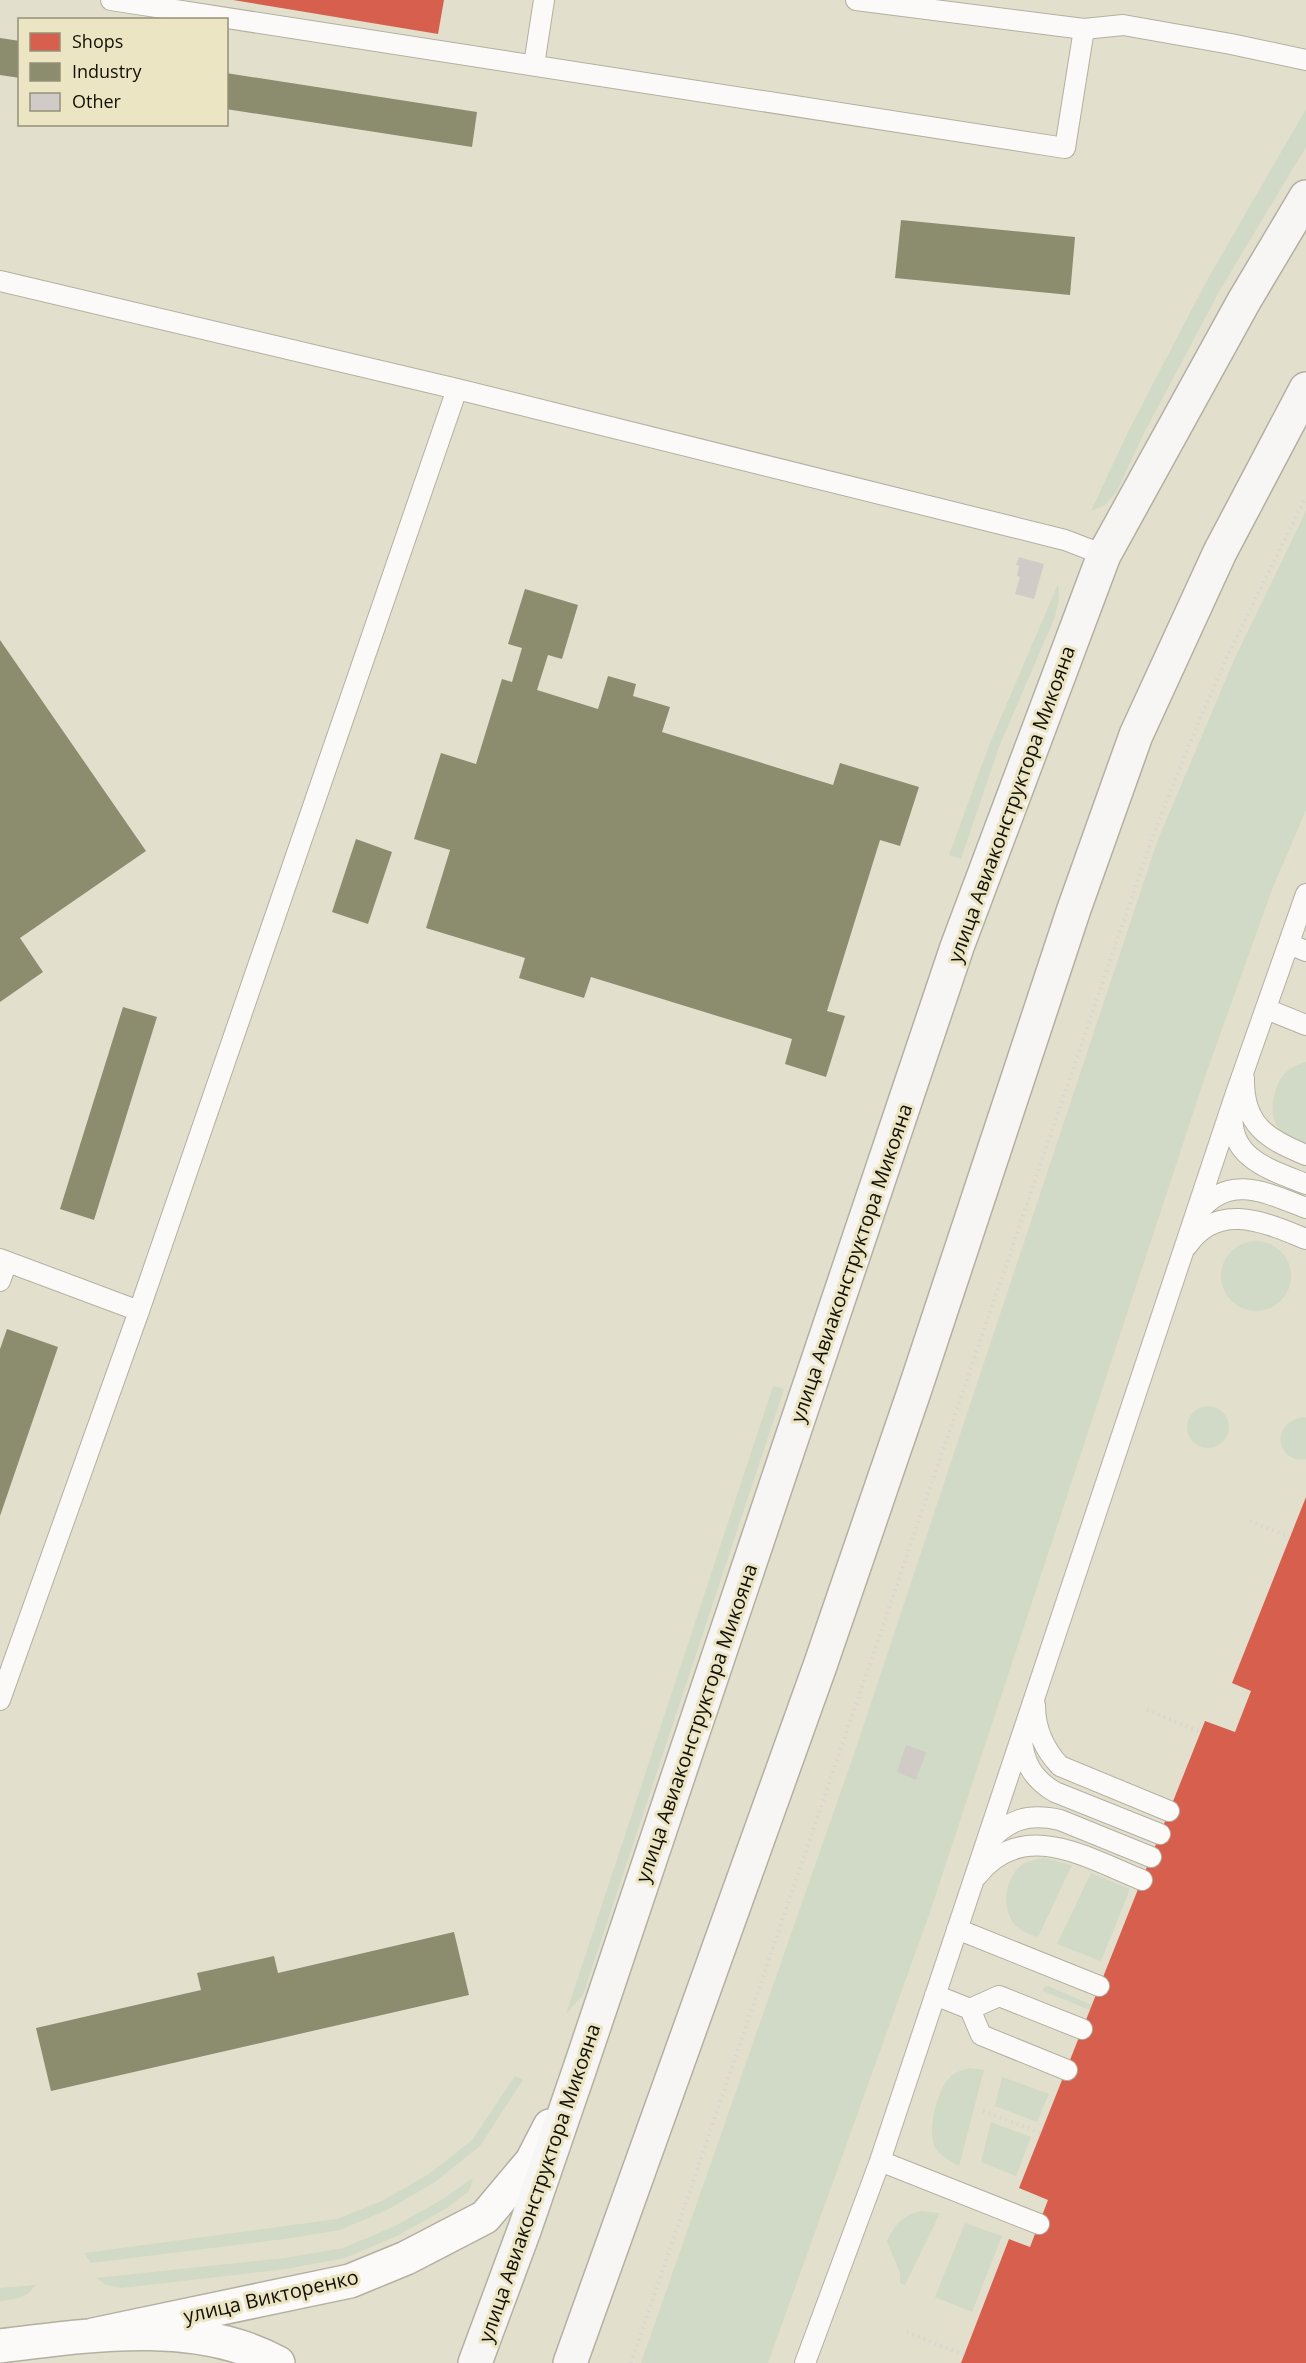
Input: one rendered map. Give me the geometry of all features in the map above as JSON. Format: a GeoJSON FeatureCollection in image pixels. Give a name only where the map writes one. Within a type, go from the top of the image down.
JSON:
{"type":"FeatureCollection","features":[{"type":"Feature","properties":{"kind":"street","name":"улица Авиаконструктора Микояна"},"geometry":{"type":"LineString","coordinates":[[475,2363],[525,2229],[580,2068],[957,947],[1104,555],[1244,301],[1306,197]]}},
{"type":"Feature","properties":{"kind":"street"},"geometry":{"type":"LineString","coordinates":[[570,2363],[821,1663],[919,1378],[1074,909],[1136,735],[1220,552],[1306,389]]}},
{"type":"Feature","properties":{"kind":"street","name":"улица Викторенко"},"geometry":{"type":"LineString","coordinates":[[0,2346],[83,2336],[350,2281],[406,2258],[485,2217],[532,2161],[580,2068]]}},
{"type":"Feature","properties":{"kind":"street","name":"улица Викторенко"},"geometry":{"type":"LineString","coordinates":[[83,2336],[146,2334],[223,2342],[278,2363]]}},
{"type":"Feature","properties":{"kind":"lane"},"geometry":{"type":"LineString","coordinates":[[111,0],[1065,148],[1084,29]]}},
{"type":"Feature","properties":{"kind":"lane"},"geometry":{"type":"LineString","coordinates":[[534,65],[544,0]]}},
{"type":"Feature","properties":{"kind":"lane"},"geometry":{"type":"LineString","coordinates":[[856,0],[1084,29],[1122,25],[1306,60]]}},
{"type":"Feature","properties":{"kind":"lane"},"geometry":{"type":"LineString","coordinates":[[0,281],[457,389],[1013,526],[1065,540],[1104,555]]}},
{"type":"Feature","properties":{"kind":"lane"},"geometry":{"type":"LineString","coordinates":[[0,1700],[139,1311],[457,389]]}},
{"type":"Feature","properties":{"kind":"lane"},"geometry":{"type":"LineString","coordinates":[[805,2363],[880,2161],[1247,1060],[1266,1009],[1297,947],[1306,894]]}},
{"type":"Feature","properties":{"kind":"lane"},"geometry":{"type":"LineString","coordinates":[[1266,1009],[1306,1025]]}},
{"type":"Feature","properties":{"kind":"lane"},"geometry":{"type":"LineString","coordinates":[[1247,1060],[1245,1100],[1254,1122],[1273,1140],[1306,1155]]}},
{"type":"Feature","properties":{"kind":"lane"},"geometry":{"type":"LineString","coordinates":[[1236,1093],[1232,1127],[1239,1145],[1264,1167],[1306,1184]]}},
{"type":"Feature","properties":{"kind":"lane"},"geometry":{"type":"LineString","coordinates":[[1192,1224],[1197,1214],[1211,1199],[1230,1190],[1253,1189],[1306,1208]]}},
{"type":"Feature","properties":{"kind":"lane"},"geometry":{"type":"LineString","coordinates":[[1181,1259],[1193,1237],[1224,1220],[1250,1218],[1306,1239]]}},
{"type":"Feature","properties":{"kind":"lane"},"geometry":{"type":"LineString","coordinates":[[0,1281],[3,1260],[139,1311]]}},
{"type":"Feature","properties":{"kind":"lane"},"geometry":{"type":"LineString","coordinates":[[1036,1692],[1035,1714],[1040,1736],[1045,1747],[1060,1766],[1169,1811]]}},
{"type":"Feature","properties":{"kind":"lane"},"geometry":{"type":"LineString","coordinates":[[1025,1725],[1022,1736],[1024,1756],[1032,1773],[1046,1787],[1160,1834]]}},
{"type":"Feature","properties":{"kind":"lane"},"geometry":{"type":"LineString","coordinates":[[982,1853],[988,1842],[1002,1828],[1023,1818],[1035,1817],[1060,1820],[1151,1857]]}},
{"type":"Feature","properties":{"kind":"lane"},"geometry":{"type":"LineString","coordinates":[[971,1889],[987,1863],[998,1854],[1023,1845],[1036,1844],[1063,1849],[1142,1880]]}},
{"type":"Feature","properties":{"kind":"lane"},"geometry":{"type":"LineString","coordinates":[[957,1929],[1100,1986]]}},
{"type":"Feature","properties":{"kind":"lane"},"geometry":{"type":"LineString","coordinates":[[935,1995],[970,2009],[999,1996],[1082,2029]]}},
{"type":"Feature","properties":{"kind":"lane"},"geometry":{"type":"LineString","coordinates":[[970,2009],[981,2036],[1067,2070]]}},
{"type":"Feature","properties":{"kind":"lane"},"geometry":{"type":"LineString","coordinates":[[880,2161],[1039,2224]]}},
{"type":"Feature","properties":{"kind":"path"},"geometry":{"type":"LineString","coordinates":[[631,2363],[1152,840],[1188,747],[1227,657],[1306,497]]}},
{"type":"Feature","properties":{"kind":"path"},"geometry":{"type":"LineString","coordinates":[[1250,1521],[1290,1537]]}},
{"type":"Feature","properties":{"kind":"path"},"geometry":{"type":"LineString","coordinates":[[1147,1710],[1201,1732]]}},
{"type":"Feature","properties":{"kind":"path"},"geometry":{"type":"LineString","coordinates":[[983,2111],[1041,2133]]}},
{"type":"Feature","properties":{"kind":"path"},"geometry":{"type":"LineString","coordinates":[[906,2332],[964,2355]]}},
{"type":"Feature","properties":{"kind":"green space"},"geometry":{"type":"Polygon","coordinates":[[[1306,109],[1306,147],[1220,290],[1142,437],[1117,491],[1105,505],[1091,511],[1128,432],[1206,282],[1306,109]]]}},
{"type":"Feature","properties":{"kind":"green space"},"geometry":{"type":"Polygon","coordinates":[[[1306,511],[1306,810],[1273,887],[1206,1074],[930,1912],[768,2363],[641,2363],[855,1751],[1157,842],[1234,660],[1306,511]]]}},
{"type":"Feature","properties":{"kind":"green space"},"geometry":{"type":"Polygon","coordinates":[[[1058,584],[1059,599],[1055,617],[999,747],[961,859],[949,855],[990,743],[1058,584]]]}},
{"type":"Feature","properties":{"kind":"green space"},"geometry":{"type":"Polygon","coordinates":[[[1306,1062],[1306,1144],[1288,1136],[1281,1130],[1273,1117],[1273,1110],[1274,1096],[1281,1077],[1290,1069],[1306,1062]]]}},
{"type":"Feature","properties":{"kind":"green space"},"geometry":{"type":"Polygon","coordinates":[[[1256,1241],[1269,1244],[1281,1251],[1288,1263],[1291,1276],[1288,1289],[1281,1301],[1269,1308],[1256,1311],[1243,1308],[1231,1301],[1224,1289],[1221,1276],[1224,1263],[1231,1251],[1243,1244],[1256,1241]]]}},
{"type":"Feature","properties":{"kind":"green space"},"geometry":{"type":"Polygon","coordinates":[[[773,1386],[784,1389],[583,1995],[566,2014],[773,1386]]]}},
{"type":"Feature","properties":{"kind":"green space"},"geometry":{"type":"Polygon","coordinates":[[[1208,1406],[1216,1407],[1223,1412],[1228,1419],[1228,1435],[1223,1442],[1216,1447],[1208,1448],[1200,1447],[1193,1442],[1188,1435],[1187,1427],[1188,1419],[1193,1412],[1200,1407],[1208,1406]]]}},
{"type":"Feature","properties":{"kind":"green space"},"geometry":{"type":"Polygon","coordinates":[[[1306,1418],[1306,1459],[1296,1459],[1283,1449],[1281,1434],[1285,1426],[1293,1420],[1306,1418]]]}},
{"type":"Feature","properties":{"kind":"green space"},"geometry":{"type":"Polygon","coordinates":[[[1044,1858],[1072,1865],[1038,1937],[1024,1932],[1014,1923],[1006,1900],[1009,1882],[1018,1868],[1026,1862],[1044,1858]]]}},
{"type":"Feature","properties":{"kind":"green space"},"geometry":{"type":"Polygon","coordinates":[[[1091,1873],[1130,1889],[1101,1961],[1057,1944],[1091,1873]]]}},
{"type":"Feature","properties":{"kind":"green space"},"geometry":{"type":"Polygon","coordinates":[[[1048,1986],[1092,2005],[1090,2010],[1043,1991],[1044,1987],[1048,1986]]]}},
{"type":"Feature","properties":{"kind":"green space"},"geometry":{"type":"Polygon","coordinates":[[[970,2068],[984,2070],[959,2166],[936,2149],[932,2133],[934,2113],[940,2092],[949,2078],[959,2071],[970,2068]]]}},
{"type":"Feature","properties":{"kind":"green space"},"geometry":{"type":"Polygon","coordinates":[[[515,2076],[523,2080],[480,2146],[435,2182],[387,2210],[340,2230],[91,2263],[84,2253],[337,2219],[382,2201],[429,2174],[472,2140],[515,2076]]]}},
{"type":"Feature","properties":{"kind":"green space"},"geometry":{"type":"Polygon","coordinates":[[[1002,2077],[1049,2094],[1037,2122],[995,2106],[1002,2077]]]}},
{"type":"Feature","properties":{"kind":"green space"},"geometry":{"type":"Polygon","coordinates":[[[991,2122],[1031,2137],[1016,2176],[981,2162],[991,2122]]]}},
{"type":"Feature","properties":{"kind":"green space"},"geometry":{"type":"Polygon","coordinates":[[[473,2178],[469,2191],[447,2208],[397,2236],[345,2258],[286,2269],[122,2288],[106,2285],[96,2278],[285,2258],[343,2248],[393,2227],[443,2199],[473,2178]]]}},
{"type":"Feature","properties":{"kind":"green space"},"geometry":{"type":"Polygon","coordinates":[[[920,2211],[940,2213],[905,2285],[900,2283],[900,2273],[887,2241],[900,2222],[920,2211]]]}},
{"type":"Feature","properties":{"kind":"green space"},"geometry":{"type":"Polygon","coordinates":[[[965,2223],[1002,2236],[972,2312],[935,2297],[965,2223]]]}},
{"type":"Feature","properties":{"kind":"green space"},"geometry":{"type":"Polygon","coordinates":[[[35,2285],[24,2296],[0,2301],[0,2288],[35,2285]]]}},
{"type":"Feature","properties":{"kind":"building: Shops"},"geometry":{"type":"Polygon","coordinates":[[[233,0],[444,0],[438,34],[233,0]]]}},
{"type":"Feature","properties":{"kind":"building: Shops"},"geometry":{"type":"Polygon","coordinates":[[[1306,1497],[1306,2363],[961,2363],[1009,2239],[1030,2247],[1048,2200],[1019,2188],[1205,1721],[1235,1732],[1251,1691],[1232,1683],[1306,1497]]]}},
{"type":"Feature","properties":{"kind":"building: Industry"},"geometry":{"type":"Polygon","coordinates":[[[0,38],[18,41],[18,78],[0,75],[0,38]]]}},
{"type":"Feature","properties":{"kind":"building: Industry"},"geometry":{"type":"Polygon","coordinates":[[[228,73],[477,112],[472,147],[228,109],[228,73]]]}},
{"type":"Feature","properties":{"kind":"building: Industry"},"geometry":{"type":"Polygon","coordinates":[[[901,220],[1075,237],[1070,295],[895,278],[901,220]]]}},
{"type":"Feature","properties":{"kind":"building: Industry"},"geometry":{"type":"Polygon","coordinates":[[[525,589],[578,605],[562,659],[548,655],[537,690],[598,709],[608,676],[636,684],[633,696],[670,707],[662,732],[833,785],[840,763],[919,787],[900,846],[880,840],[827,1011],[845,1016],[826,1077],[785,1064],[792,1039],[591,977],[584,998],[519,978],[525,958],[426,928],[450,850],[414,839],[441,753],[476,764],[502,679],[512,682],[522,648],[508,644],[525,589]]]}},
{"type":"Feature","properties":{"kind":"building: Industry"},"geometry":{"type":"Polygon","coordinates":[[[0,640],[146,851],[20,938],[43,972],[0,1002],[0,640]]]}},
{"type":"Feature","properties":{"kind":"building: Industry"},"geometry":{"type":"Polygon","coordinates":[[[356,839],[392,852],[368,924],[332,912],[356,839]]]}},
{"type":"Feature","properties":{"kind":"building: Industry"},"geometry":{"type":"Polygon","coordinates":[[[123,1007],[157,1017],[94,1220],[60,1209],[123,1007]]]}},
{"type":"Feature","properties":{"kind":"building: Industry"},"geometry":{"type":"Polygon","coordinates":[[[7,1329],[58,1347],[0,1516],[0,1349],[7,1329]]]}},
{"type":"Feature","properties":{"kind":"building: Industry"},"geometry":{"type":"Polygon","coordinates":[[[454,1932],[469,1995],[51,2091],[36,2028],[201,1990],[197,1973],[274,1956],[278,1973],[454,1932]]]}},
{"type":"Feature","properties":{"kind":"building: Other"},"geometry":{"type":"Polygon","coordinates":[[[1019,557],[1044,564],[1034,599],[1015,594],[1020,577],[1017,576],[1019,566],[1016,565],[1019,557]]]}},
{"type":"Feature","properties":{"kind":"building: Other"},"geometry":{"type":"Polygon","coordinates":[[[906,1745],[926,1752],[916,1780],[897,1772],[906,1745]]]}}]}
